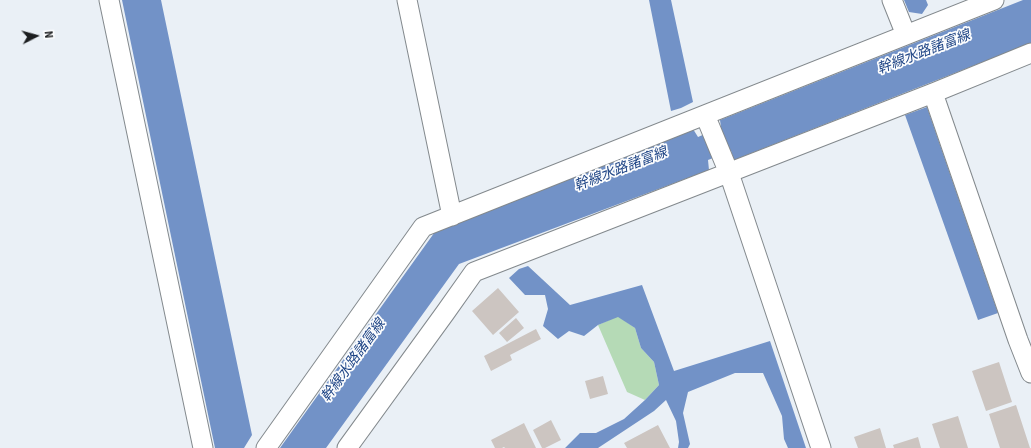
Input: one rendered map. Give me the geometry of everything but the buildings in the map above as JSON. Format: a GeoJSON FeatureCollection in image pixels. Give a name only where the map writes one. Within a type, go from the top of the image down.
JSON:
{"type":"FeatureCollection","features":[{"type":"Feature","properties":{"kind":"street"},"geometry":{"type":"LineString","coordinates":[[109,0],[203,448]]}},
{"type":"Feature","properties":{"kind":"street"},"geometry":{"type":"LineString","coordinates":[[407,0],[452,216]]}},
{"type":"Feature","properties":{"kind":"street"},"geometry":{"type":"LineString","coordinates":[[892,0],[906,35]]}},
{"type":"Feature","properties":{"kind":"street"},"geometry":{"type":"LineString","coordinates":[[266,448],[424,227],[707,122],[906,35],[994,0]]}},
{"type":"Feature","properties":{"kind":"street"},"geometry":{"type":"LineString","coordinates":[[347,448],[474,272],[725,165],[933,93],[1031,53]]}},
{"type":"Feature","properties":{"kind":"street"},"geometry":{"type":"LineString","coordinates":[[933,93],[1018,340],[1031,373]]}},
{"type":"Feature","properties":{"kind":"street"},"geometry":{"type":"LineString","coordinates":[[707,122],[725,165],[821,448]]}},
{"type":"Feature","properties":{"kind":"green space"},"geometry":{"type":"Polygon","coordinates":[[[618,316],[635,328],[641,348],[654,362],[659,385],[645,400],[627,392],[598,325],[618,316]]]}},
{"type":"Feature","properties":{"kind":"water"},"geometry":{"type":"Polygon","coordinates":[[[122,0],[161,0],[252,435],[244,448],[215,448],[122,0]]]}},
{"type":"Feature","properties":{"kind":"water"},"geometry":{"type":"Polygon","coordinates":[[[649,0],[671,0],[693,102],[671,111],[649,0]]]}},
{"type":"Feature","properties":{"kind":"water"},"geometry":{"type":"Polygon","coordinates":[[[904,0],[926,0],[928,5],[922,14],[909,12],[904,0]]]}},
{"type":"Feature","properties":{"kind":"water","name":"幹線水路諸富線"},"geometry":{"type":"Polygon","coordinates":[[[1023,0],[1031,0],[1031,43],[734,160],[731,151],[708,160],[709,170],[459,264],[326,448],[280,448],[437,229],[693,129],[698,137],[721,127],[720,120],[1023,0]]]}},
{"type":"Feature","properties":{"kind":"water"},"geometry":{"type":"Polygon","coordinates":[[[927,107],[998,313],[978,320],[905,115],[927,107]]]}},
{"type":"Feature","properties":{"kind":"water"},"geometry":{"type":"Polygon","coordinates":[[[528,266],[570,305],[642,285],[674,371],[770,341],[806,448],[788,448],[784,439],[782,416],[763,373],[735,373],[688,392],[683,413],[690,444],[688,448],[678,448],[679,442],[676,421],[666,400],[654,411],[598,448],[565,448],[580,433],[596,433],[624,419],[659,385],[654,362],[641,348],[635,328],[618,317],[598,325],[584,336],[569,331],[558,339],[543,326],[548,309],[545,295],[525,295],[509,278],[519,269],[528,266]]]}}]}
